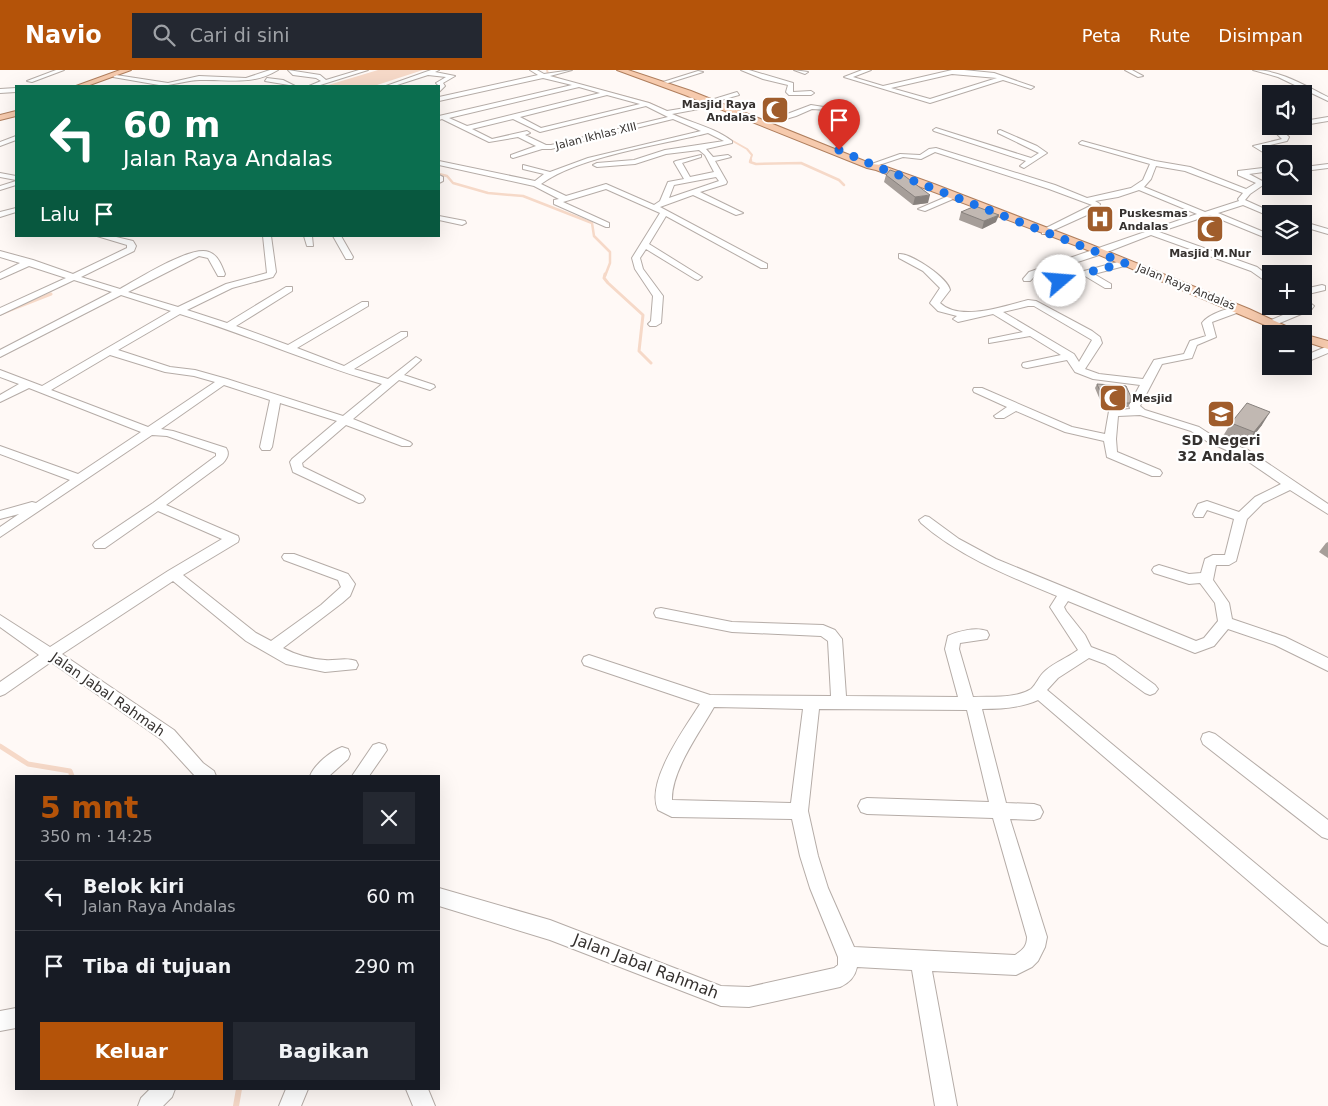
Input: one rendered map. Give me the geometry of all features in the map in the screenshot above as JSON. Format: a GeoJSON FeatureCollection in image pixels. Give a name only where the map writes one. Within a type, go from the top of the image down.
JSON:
{"type":"FeatureCollection","features":[{"type":"Feature","properties":{"kind":"main road"},"geometry":{"type":"LineString","coordinates":[[83,85],[127,70]]}},
{"type":"Feature","properties":{"kind":"main road"},"geometry":{"type":"LineString","coordinates":[[94,85],[135,70]]}},
{"type":"Feature","properties":{"kind":"main road","name":"Jalan Raya Andalas"},"geometry":{"type":"LineString","coordinates":[[621,70],[666,82],[875,166],[1099,252],[1277,325]]}},
{"type":"Feature","properties":{"kind":"main road","name":"Jalan Raya Andalas"},"geometry":{"type":"LineString","coordinates":[[635,73],[769,122],[818,143]]}},
{"type":"Feature","properties":{"kind":"main road"},"geometry":{"type":"LineString","coordinates":[[0,114],[15,108]]}},
{"type":"Feature","properties":{"kind":"main road"},"geometry":{"type":"LineString","coordinates":[[0,118],[15,113]]}},
{"type":"Feature","properties":{"kind":"main road"},"geometry":{"type":"LineString","coordinates":[[1312,340],[1328,345]]}},
{"type":"Feature","properties":{"kind":"main road"},"geometry":{"type":"LineString","coordinates":[[1312,341],[1328,349]]}},
{"type":"Feature","properties":{"kind":"street"},"geometry":{"type":"LineString","coordinates":[[30,81],[61,70]]}},
{"type":"Feature","properties":{"kind":"street"},"geometry":{"type":"LineString","coordinates":[[202,78],[247,80],[275,70]]}},
{"type":"Feature","properties":{"kind":"street"},"geometry":{"type":"LineString","coordinates":[[291,70],[295,74],[318,76],[325,82]]}},
{"type":"Feature","properties":{"kind":"street"},"geometry":{"type":"LineString","coordinates":[[315,85],[365,70]]}},
{"type":"Feature","properties":{"kind":"street"},"geometry":{"type":"LineString","coordinates":[[392,85],[436,70]]}},
{"type":"Feature","properties":{"kind":"street"},"geometry":{"type":"LineString","coordinates":[[526,167],[555,172],[594,168],[635,162],[665,152],[701,148],[730,142],[720,135],[695,127],[648,104],[533,70]]}},
{"type":"Feature","properties":{"kind":"street"},"geometry":{"type":"LineString","coordinates":[[440,99],[569,70]]}},
{"type":"Feature","properties":{"kind":"street"},"geometry":{"type":"LineString","coordinates":[[744,70],[765,78],[791,84],[790,94],[811,93]]}},
{"type":"Feature","properties":{"kind":"street"},"geometry":{"type":"LineString","coordinates":[[797,70],[805,72]]}},
{"type":"Feature","properties":{"kind":"street"},"geometry":{"type":"LineString","coordinates":[[844,70],[855,73]]}},
{"type":"Feature","properties":{"kind":"street"},"geometry":{"type":"LineString","coordinates":[[868,70],[847,77],[930,101],[1003,78]]}},
{"type":"Feature","properties":{"kind":"street"},"geometry":{"type":"LineString","coordinates":[[883,88],[961,70]]}},
{"type":"Feature","properties":{"kind":"street"},"geometry":{"type":"LineString","coordinates":[[1128,70],[1140,76]]}},
{"type":"Feature","properties":{"kind":"street"},"geometry":{"type":"LineString","coordinates":[[1256,70],[1275,72],[1299,85]]}},
{"type":"Feature","properties":{"kind":"street"},"geometry":{"type":"LineString","coordinates":[[164,85],[228,72]]}},
{"type":"Feature","properties":{"kind":"street"},"geometry":{"type":"LineString","coordinates":[[666,82],[700,72]]}},
{"type":"Feature","properties":{"kind":"street"},"geometry":{"type":"LineString","coordinates":[[952,72],[1003,78],[1031,87]]}},
{"type":"Feature","properties":{"kind":"street"},"geometry":{"type":"LineString","coordinates":[[427,73],[452,76],[439,83],[442,86],[440,89]]}},
{"type":"Feature","properties":{"kind":"street"},"geometry":{"type":"LineString","coordinates":[[116,77],[168,84]]}},
{"type":"Feature","properties":{"kind":"street"},"geometry":{"type":"LineString","coordinates":[[267,80],[280,80],[290,85]]}},
{"type":"Feature","properties":{"kind":"street"},"geometry":{"type":"LineString","coordinates":[[441,117],[580,85]]}},
{"type":"Feature","properties":{"kind":"street"},"geometry":{"type":"LineString","coordinates":[[0,91],[15,90]]}},
{"type":"Feature","properties":{"kind":"street"},"geometry":{"type":"LineString","coordinates":[[1312,91],[1328,99]]}},
{"type":"Feature","properties":{"kind":"street"},"geometry":{"type":"LineString","coordinates":[[468,128],[609,93]]}},
{"type":"Feature","properties":{"kind":"street","name":"Jalan Ikhlas XIII"},"geometry":{"type":"LineString","coordinates":[[519,135],[543,146],[553,147],[716,102],[737,94]]}},
{"type":"Feature","properties":{"kind":"street"},"geometry":{"type":"LineString","coordinates":[[441,117],[468,128],[491,141],[648,104]]}},
{"type":"Feature","properties":{"kind":"street"},"geometry":{"type":"LineString","coordinates":[[769,122],[796,114],[811,107],[826,108]]}},
{"type":"Feature","properties":{"kind":"street"},"geometry":{"type":"LineString","coordinates":[[514,117],[540,130]]}},
{"type":"Feature","properties":{"kind":"street"},"geometry":{"type":"LineString","coordinates":[[1312,122],[1328,119]]}},
{"type":"Feature","properties":{"kind":"street"},"geometry":{"type":"LineString","coordinates":[[936,130],[1032,161]]}},
{"type":"Feature","properties":{"kind":"street"},"geometry":{"type":"LineString","coordinates":[[536,184],[555,172],[647,145],[709,132]]}},
{"type":"Feature","properties":{"kind":"street"},"geometry":{"type":"LineString","coordinates":[[1000,132],[1035,147],[1044,153],[1008,174]]}},
{"type":"Feature","properties":{"kind":"street"},"geometry":{"type":"LineString","coordinates":[[1262,150],[1256,146],[1285,140],[1286,137],[1283,135]]}},
{"type":"Feature","properties":{"kind":"street"},"geometry":{"type":"LineString","coordinates":[[0,145],[15,138]]}},
{"type":"Feature","properties":{"kind":"street"},"geometry":{"type":"LineString","coordinates":[[1082,143],[1154,163],[1187,169],[1247,192]]}},
{"type":"Feature","properties":{"kind":"street"},"geometry":{"type":"LineString","coordinates":[[0,145],[10,148]]}},
{"type":"Feature","properties":{"kind":"street"},"geometry":{"type":"LineString","coordinates":[[513,156],[543,146]]}},
{"type":"Feature","properties":{"kind":"street"},"geometry":{"type":"LineString","coordinates":[[654,208],[663,202],[722,182],[709,156],[701,148]]}},
{"type":"Feature","properties":{"kind":"street"},"geometry":{"type":"LineString","coordinates":[[875,166],[904,155],[922,156],[934,150],[1096,204],[1095,208],[1045,232]]}},
{"type":"Feature","properties":{"kind":"street"},"geometry":{"type":"LineString","coordinates":[[689,181],[678,162],[685,159],[709,156],[728,157]]}},
{"type":"Feature","properties":{"kind":"street"},"geometry":{"type":"LineString","coordinates":[[1088,200],[1106,195],[1116,196],[1136,187],[1146,181],[1154,163]]}},
{"type":"Feature","properties":{"kind":"street"},"geometry":{"type":"LineString","coordinates":[[440,164],[536,184],[566,199]]}},
{"type":"Feature","properties":{"kind":"street"},"geometry":{"type":"LineString","coordinates":[[1312,168],[1328,166]]}},
{"type":"Feature","properties":{"kind":"street"},"geometry":{"type":"LineString","coordinates":[[1262,170],[1241,174],[1262,183]]}},
{"type":"Feature","properties":{"kind":"street"},"geometry":{"type":"LineString","coordinates":[[555,172],[566,179]]}},
{"type":"Feature","properties":{"kind":"street"},"geometry":{"type":"LineString","coordinates":[[663,202],[670,185],[719,174]]}},
{"type":"Feature","properties":{"kind":"street"},"geometry":{"type":"LineString","coordinates":[[0,175],[15,179]]}},
{"type":"Feature","properties":{"kind":"street"},"geometry":{"type":"LineString","coordinates":[[0,182],[15,179]]}},
{"type":"Feature","properties":{"kind":"street"},"geometry":{"type":"LineString","coordinates":[[0,188],[15,180]]}},
{"type":"Feature","properties":{"kind":"street"},"geometry":{"type":"LineString","coordinates":[[1243,202],[1243,195],[1262,183]]}},
{"type":"Feature","properties":{"kind":"street"},"geometry":{"type":"LineString","coordinates":[[606,224],[557,202],[606,186],[664,212],[764,266]]}},
{"type":"Feature","properties":{"kind":"street"},"geometry":{"type":"LineString","coordinates":[[1136,187],[1262,235]]}},
{"type":"Feature","properties":{"kind":"street"},"geometry":{"type":"LineString","coordinates":[[693,192],[739,213]]}},
{"type":"Feature","properties":{"kind":"street"},"geometry":{"type":"LineString","coordinates":[[922,209],[956,196]]}},
{"type":"Feature","properties":{"kind":"street"},"geometry":{"type":"LineString","coordinates":[[1027,279],[1032,274],[1206,213],[1243,202],[1262,210]]}},
{"type":"Feature","properties":{"kind":"street"},"geometry":{"type":"LineString","coordinates":[[0,215],[15,211]]}},
{"type":"Feature","properties":{"kind":"street"},"geometry":{"type":"LineString","coordinates":[[653,324],[656,323],[658,298],[637,265],[636,258],[664,212]]}},
{"type":"Feature","properties":{"kind":"street"},"geometry":{"type":"LineString","coordinates":[[440,218],[462,223]]}},
{"type":"Feature","properties":{"kind":"street"},"geometry":{"type":"LineString","coordinates":[[1312,227],[1324,231],[1328,225]]}},
{"type":"Feature","properties":{"kind":"street"},"geometry":{"type":"LineString","coordinates":[[1151,232],[1254,269],[1262,275]]}},
{"type":"Feature","properties":{"kind":"street"},"geometry":{"type":"LineString","coordinates":[[1,312],[131,249],[130,243],[107,237]]}},
{"type":"Feature","properties":{"kind":"street"},"geometry":{"type":"LineString","coordinates":[[43,390],[178,311],[229,286],[271,274],[267,237]]}},
{"type":"Feature","properties":{"kind":"street"},"geometry":{"type":"LineString","coordinates":[[338,237],[349,256]]}},
{"type":"Feature","properties":{"kind":"street"},"geometry":{"type":"LineString","coordinates":[[643,244],[698,277]]}},
{"type":"Feature","properties":{"kind":"street"},"geometry":{"type":"LineString","coordinates":[[0,354],[120,291],[199,253],[210,255],[221,274]]}},
{"type":"Feature","properties":{"kind":"street"},"geometry":{"type":"LineString","coordinates":[[0,254],[76,276],[228,326],[345,370],[430,387]]}},
{"type":"Feature","properties":{"kind":"street"},"geometry":{"type":"LineString","coordinates":[[902,256],[926,269],[945,287],[945,290],[936,300],[939,308],[974,316]]}},
{"type":"Feature","properties":{"kind":"street"},"geometry":{"type":"LineString","coordinates":[[0,276],[30,262]]}},
{"type":"Feature","properties":{"kind":"street"},"geometry":{"type":"LineString","coordinates":[[1067,291],[1060,282],[1061,280],[1125,263]]}},
{"type":"Feature","properties":{"kind":"street"},"geometry":{"type":"LineString","coordinates":[[1086,273],[1108,286]]}},
{"type":"Feature","properties":{"kind":"street"},"geometry":{"type":"LineString","coordinates":[[1312,290],[1322,288]]}},
{"type":"Feature","properties":{"kind":"street"},"geometry":{"type":"LineString","coordinates":[[228,326],[289,289]]}},
{"type":"Feature","properties":{"kind":"street"},"geometry":{"type":"LineString","coordinates":[[958,319],[1028,303],[1036,304],[1093,335],[1096,339],[1097,343],[1080,370]]}},
{"type":"Feature","properties":{"kind":"street"},"geometry":{"type":"LineString","coordinates":[[289,349],[365,304]]}},
{"type":"Feature","properties":{"kind":"street"},"geometry":{"type":"LineString","coordinates":[[1239,309],[1209,320],[1207,323],[1211,337],[1193,343],[1188,356],[1158,362],[1134,407],[1141,412],[1195,429],[1212,440],[1244,453],[1328,510]]}},
{"type":"Feature","properties":{"kind":"street"},"geometry":{"type":"LineString","coordinates":[[995,311],[1070,356],[1080,370],[1097,377],[1146,384]]}},
{"type":"Feature","properties":{"kind":"street"},"geometry":{"type":"LineString","coordinates":[[1272,323],[1291,315]]}},
{"type":"Feature","properties":{"kind":"street"},"geometry":{"type":"LineString","coordinates":[[992,341],[1031,333]]}},
{"type":"Feature","properties":{"kind":"street"},"geometry":{"type":"LineString","coordinates":[[345,370],[404,334]]}},
{"type":"Feature","properties":{"kind":"street"},"geometry":{"type":"LineString","coordinates":[[1312,356],[1328,349]]}},
{"type":"Feature","properties":{"kind":"street"},"geometry":{"type":"LineString","coordinates":[[110,351],[169,370],[195,373],[224,381],[344,420],[406,444]]}},
{"type":"Feature","properties":{"kind":"street"},"geometry":{"type":"LineString","coordinates":[[1027,365],[1070,356]]}},
{"type":"Feature","properties":{"kind":"street"},"geometry":{"type":"LineString","coordinates":[[359,499],[296,467],[298,459],[416,360]]}},
{"type":"Feature","properties":{"kind":"street"},"geometry":{"type":"LineString","coordinates":[[0,373],[149,431],[168,432],[220,450],[223,454],[219,460],[157,506],[100,545]]}},
{"type":"Feature","properties":{"kind":"street"},"geometry":{"type":"LineString","coordinates":[[0,533],[224,381]]}},
{"type":"Feature","properties":{"kind":"street"},"geometry":{"type":"LineString","coordinates":[[0,399],[28,384]]}},
{"type":"Feature","properties":{"kind":"street"},"geometry":{"type":"LineString","coordinates":[[978,390],[1014,408],[1068,430],[1110,439]]}},
{"type":"Feature","properties":{"kind":"street"},"geometry":{"type":"LineString","coordinates":[[266,446],[276,398]]}},
{"type":"Feature","properties":{"kind":"street"},"geometry":{"type":"LineString","coordinates":[[1000,416],[1014,408]]}},
{"type":"Feature","properties":{"kind":"street"},"geometry":{"type":"LineString","coordinates":[[1141,412],[1113,413],[1109,452],[1112,455],[1156,473]]}},
{"type":"Feature","properties":{"kind":"street"},"geometry":{"type":"LineString","coordinates":[[0,450],[79,479]]}},
{"type":"Feature","properties":{"kind":"street"},"geometry":{"type":"LineString","coordinates":[[1159,570],[1189,579],[1207,578],[1212,560],[1229,560],[1231,558],[1241,517],[1259,500],[1291,484]]}},
{"type":"Feature","properties":{"kind":"street"},"geometry":{"type":"LineString","coordinates":[[0,515],[45,502]]}},
{"type":"Feature","properties":{"kind":"street"},"geometry":{"type":"LineString","coordinates":[[1198,514],[1202,507],[1207,505],[1241,517]]}},
{"type":"Feature","properties":{"kind":"street"},"geometry":{"type":"LineString","coordinates":[[0,690],[50,654],[173,574],[232,539],[157,506]]}},
{"type":"Feature","properties":{"kind":"street"},"geometry":{"type":"LineString","coordinates":[[925,520],[947,538],[970,550],[1065,594],[1196,647],[1204,647],[1209,644],[1224,622],[1225,608],[1222,599],[1204,579]]}},
{"type":"Feature","properties":{"kind":"street"},"geometry":{"type":"LineString","coordinates":[[271,649],[334,603],[348,588],[348,584],[343,577],[289,557]]}},
{"type":"Feature","properties":{"kind":"street"},"geometry":{"type":"LineString","coordinates":[[173,574],[230,621],[271,649],[291,660],[325,666],[351,664]]}},
{"type":"Feature","properties":{"kind":"street"},"geometry":{"type":"LineString","coordinates":[[1065,594],[1057,607],[1059,613],[1080,638],[1086,652]]}},
{"type":"Feature","properties":{"kind":"street"},"geometry":{"type":"LineString","coordinates":[[661,613],[732,627],[823,631],[830,634],[834,639],[839,704]]}},
{"type":"Feature","properties":{"kind":"street","name":"Jalan Jabal Rahmah"},"geometry":{"type":"LineString","coordinates":[[0,621],[168,735],[197,768],[207,775]]}},
{"type":"Feature","properties":{"kind":"street"},"geometry":{"type":"LineString","coordinates":[[1224,622],[1280,641],[1328,665]]}},
{"type":"Feature","properties":{"kind":"street"},"geometry":{"type":"LineString","coordinates":[[812,703],[799,811],[818,888],[848,957],[1016,965],[1026,960],[1037,946],[1037,937],[999,810],[970,703],[952,649],[953,640],[959,637],[982,635]]}},
{"type":"Feature","properties":{"kind":"street"},"geometry":{"type":"LineString","coordinates":[[589,661],[710,701],[839,704],[970,703],[1004,702],[1026,698],[1039,692],[1042,682],[1086,652],[1090,652],[1105,657],[1150,689]]}},
{"type":"Feature","properties":{"kind":"street"},"geometry":{"type":"LineString","coordinates":[[1039,692],[1328,936]]}},
{"type":"Feature","properties":{"kind":"street"},"geometry":{"type":"LineString","coordinates":[[710,701],[673,765],[663,793],[664,804],[672,809],[799,811]]}},
{"type":"Feature","properties":{"kind":"street"},"geometry":{"type":"LineString","coordinates":[[1209,739],[1328,831]]}},
{"type":"Feature","properties":{"kind":"street"},"geometry":{"type":"LineString","coordinates":[[361,775],[379,750]]}},
{"type":"Feature","properties":{"kind":"street"},"geometry":{"type":"LineString","coordinates":[[319,775],[342,754]]}},
{"type":"Feature","properties":{"kind":"street"},"geometry":{"type":"LineString","coordinates":[[867,806],[1034,812]]}},
{"type":"Feature","properties":{"kind":"street","name":"Jalan Jabal Rahmah"},"geometry":{"type":"LineString","coordinates":[[440,897],[550,930],[728,997],[749,997],[840,977],[847,970],[848,957]]}},
{"type":"Feature","properties":{"kind":"street"},"geometry":{"type":"LineString","coordinates":[[920,960],[946,1106]]}},
{"type":"Feature","properties":{"kind":"street"},"geometry":{"type":"LineString","coordinates":[[0,1021],[15,1018]]}},
{"type":"Feature","properties":{"kind":"street"},"geometry":{"type":"LineString","coordinates":[[149,1106],[163,1090]]}},
{"type":"Feature","properties":{"kind":"street"},"geometry":{"type":"LineString","coordinates":[[290,1106],[297,1090]]}},
{"type":"Feature","properties":{"kind":"street"},"geometry":{"type":"LineString","coordinates":[[416,1090],[424,1106]]}},
{"type":"Feature","properties":{"kind":"shaded area"},"geometry":{"type":"Polygon","coordinates":[[[378,70],[423,70],[377,85],[328,85],[378,70]]]}},
{"type":"Feature","properties":{"kind":"building"},"geometry":{"type":"Polygon","coordinates":[[[890,170],[902,174],[930,195],[915,197],[886,175],[890,170]]]}},
{"type":"Feature","properties":{"kind":"building"},"geometry":{"type":"Polygon","coordinates":[[[975,206],[999,215],[984,221],[961,212],[975,206]]]}},
{"type":"Feature","properties":{"kind":"building","name":"Mesjid"},"geometry":{"type":"Polygon","coordinates":[[[1097,384],[1126,386],[1131,397],[1130,403],[1105,403],[1097,384]]]}},
{"type":"Feature","properties":{"kind":"building"},"geometry":{"type":"Polygon","coordinates":[[[1247,403],[1270,412],[1254,432],[1231,423],[1247,403]]]}},
{"type":"Feature","properties":{"kind":"waterway"},"geometry":{"type":"LineString","coordinates":[[547,70],[548,74],[564,81]]}},
{"type":"Feature","properties":{"kind":"waterway"},"geometry":{"type":"LineString","coordinates":[[581,85],[649,103],[687,121]]}},
{"type":"Feature","properties":{"kind":"waterway"},"geometry":{"type":"LineString","coordinates":[[724,136],[747,149],[752,155],[750,161]]}},
{"type":"Feature","properties":{"kind":"waterway"},"geometry":{"type":"LineString","coordinates":[[751,160],[750,162],[756,164],[801,163],[839,180],[844,185]]}},
{"type":"Feature","properties":{"kind":"waterway"},"geometry":{"type":"LineString","coordinates":[[440,174],[447,176],[453,183],[488,193],[523,196],[592,223],[594,236],[610,252],[610,263],[605,276]]}},
{"type":"Feature","properties":{"kind":"waterway"},"geometry":{"type":"LineString","coordinates":[[605,274],[604,278],[608,283],[643,315],[639,351],[651,363]]}},
{"type":"Feature","properties":{"kind":"waterway"},"geometry":{"type":"LineString","coordinates":[[0,314],[51,294]]}},
{"type":"Feature","properties":{"kind":"waterway"},"geometry":{"type":"LineString","coordinates":[[0,746],[28,764],[70,771],[72,775]]}},
{"type":"Feature","properties":{"kind":"waterway"},"geometry":{"type":"LineString","coordinates":[[236,1106],[239,1090]]}},
{"type":"Feature","properties":{"kind":"place","name":"Masjid Raya Andalas"},"geometry":{"type":"Point","coordinates":[775,110]}},
{"type":"Feature","properties":{"kind":"place","name":"Puskesmas Andalas"},"geometry":{"type":"Point","coordinates":[1100,219]}},
{"type":"Feature","properties":{"kind":"place","name":"Masjid M.Nur"},"geometry":{"type":"Point","coordinates":[1210,229]}},
{"type":"Feature","properties":{"kind":"place","name":"Mesjid"},"geometry":{"type":"Point","coordinates":[1113,398]}},
{"type":"Feature","properties":{"kind":"place","name":"SD Negeri 32 Andalas"},"geometry":{"type":"Point","coordinates":[1221,414]}},
{"type":"Feature","properties":{"kind":"route"},"geometry":{"type":"LineString","coordinates":[[839,150],[1125,263],[1060,281]]}}]}
